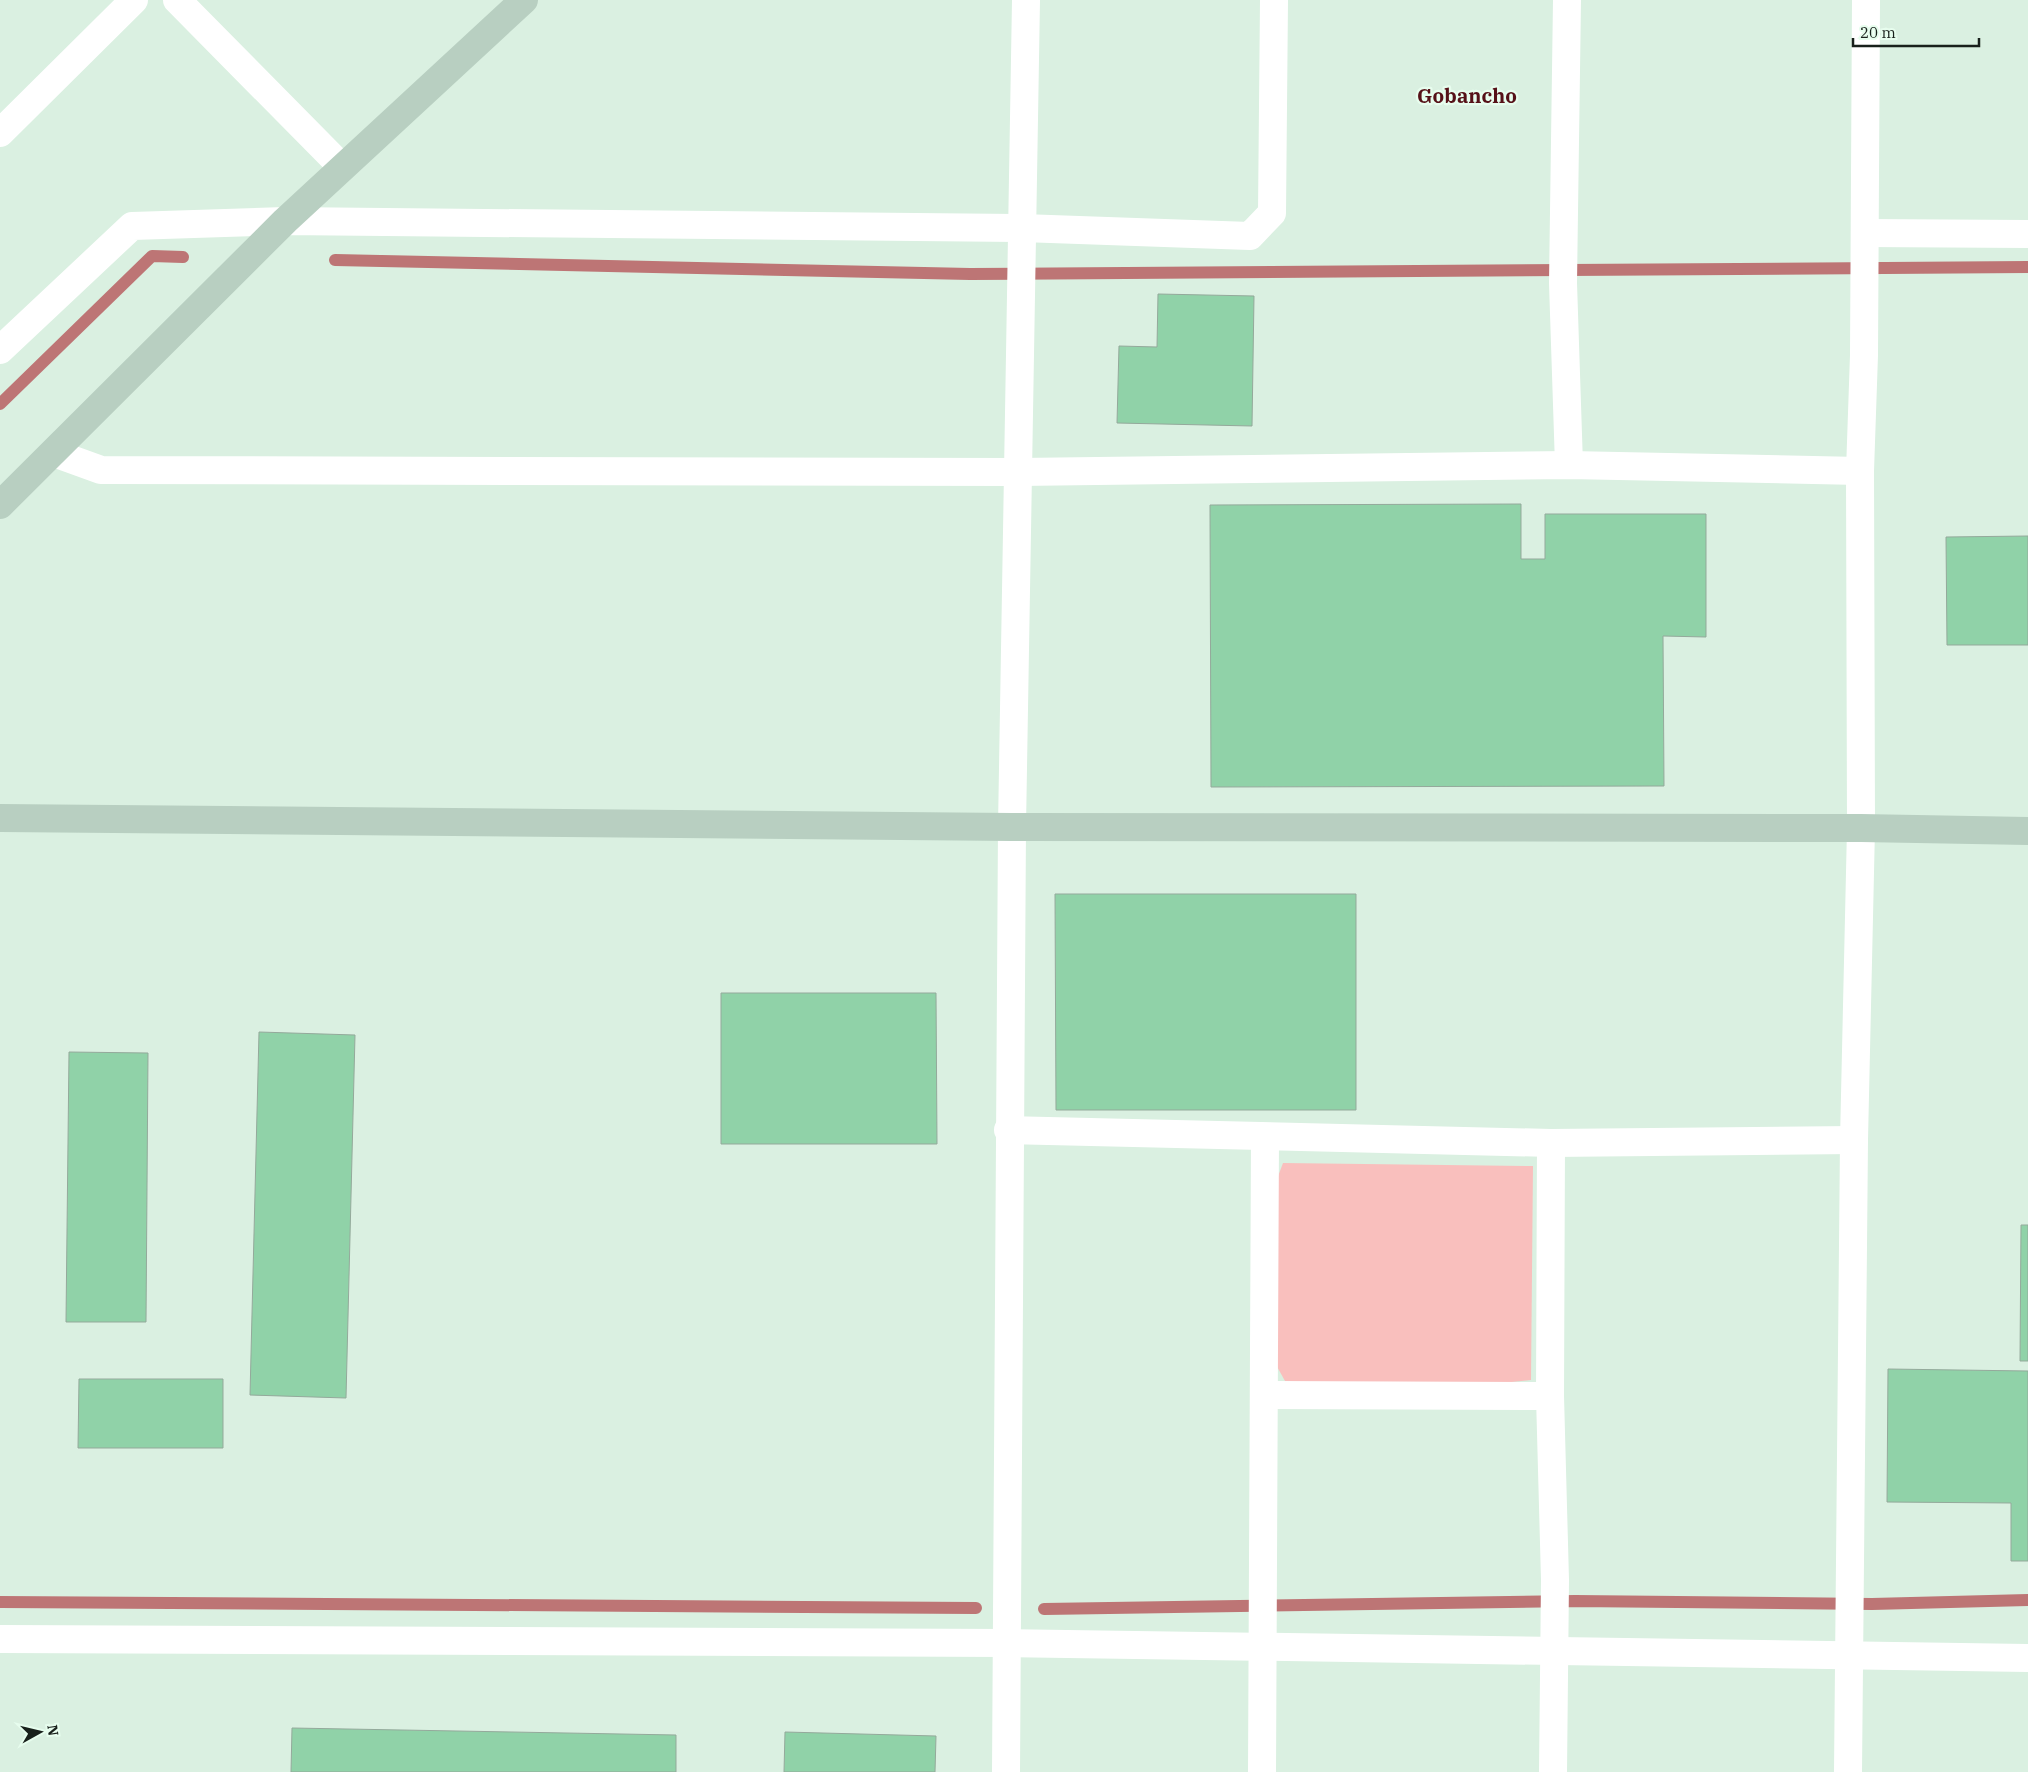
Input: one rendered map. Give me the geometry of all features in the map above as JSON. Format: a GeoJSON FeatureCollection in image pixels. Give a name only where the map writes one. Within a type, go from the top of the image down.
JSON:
{"type":"FeatureCollection","features":[{"type":"Feature","properties":{"kind":"street"},"geometry":{"type":"LineString","coordinates":[[0,133],[134,0]]}},
{"type":"Feature","properties":{"kind":"street"},"geometry":{"type":"LineString","coordinates":[[176,0],[342,166]]}},
{"type":"Feature","properties":{"kind":"street"},"geometry":{"type":"LineString","coordinates":[[0,505],[342,166],[524,0]]}},
{"type":"Feature","properties":{"kind":"street"},"geometry":{"type":"LineString","coordinates":[[1006,1772],[1008,1130],[1026,0]]}},
{"type":"Feature","properties":{"kind":"street"},"geometry":{"type":"LineString","coordinates":[[0,350],[132,226],[285,221],[1022,228],[1250,236],[1272,213],[1274,0]]}},
{"type":"Feature","properties":{"kind":"street"},"geometry":{"type":"LineString","coordinates":[[1567,0],[1563,283],[1570,465]]}},
{"type":"Feature","properties":{"kind":"street"},"geometry":{"type":"LineString","coordinates":[[1848,1772],[1854,1140],[1860,828],[1860,471],[1865,286],[1866,0]]}},
{"type":"Feature","properties":{"kind":"street"},"geometry":{"type":"LineString","coordinates":[[1865,246],[2028,234]]}},
{"type":"Feature","properties":{"kind":"street"},"geometry":{"type":"LineString","coordinates":[[54,453],[101,470],[1019,472],[1570,465],[1860,471]]}},
{"type":"Feature","properties":{"kind":"street"},"geometry":{"type":"LineString","coordinates":[[0,818],[1012,827],[1860,828],[2028,831]]}},
{"type":"Feature","properties":{"kind":"street"},"geometry":{"type":"LineString","coordinates":[[1008,1130],[1265,1138],[1551,1143],[1854,1140]]}},
{"type":"Feature","properties":{"kind":"street"},"geometry":{"type":"LineString","coordinates":[[1262,1772],[1265,1138]]}},
{"type":"Feature","properties":{"kind":"street"},"geometry":{"type":"LineString","coordinates":[[1551,1143],[1550,1396],[1555,1580],[1553,1772]]}},
{"type":"Feature","properties":{"kind":"street"},"geometry":{"type":"LineString","coordinates":[[1265,1395],[1550,1396]]}},
{"type":"Feature","properties":{"kind":"street"},"geometry":{"type":"LineString","coordinates":[[0,1639],[1007,1643],[1263,1634],[1553,1650],[1849,1645],[2028,1658]]}},
{"type":"Feature","properties":{"kind":"shaded area"},"geometry":{"type":"Polygon","coordinates":[[[1283,1163],[1533,1166],[1531,1380],[1407,1393],[1285,1381],[1275,1363],[1277,1179],[1283,1163]]]}},
{"type":"Feature","properties":{"kind":"building"},"geometry":{"type":"Polygon","coordinates":[[[1158,294],[1254,296],[1252,426],[1117,423],[1119,346],[1157,347],[1158,294]]]}},
{"type":"Feature","properties":{"kind":"building"},"geometry":{"type":"Polygon","coordinates":[[[1521,504],[1521,559],[1545,559],[1545,514],[1706,514],[1706,637],[1663,636],[1664,786],[1211,787],[1210,505],[1521,504]]]}},
{"type":"Feature","properties":{"kind":"building"},"geometry":{"type":"Polygon","coordinates":[[[2028,536],[2028,645],[1947,645],[1946,537],[2028,536]]]}},
{"type":"Feature","properties":{"kind":"building"},"geometry":{"type":"Polygon","coordinates":[[[1055,894],[1356,894],[1356,1110],[1056,1110],[1055,894]]]}},
{"type":"Feature","properties":{"kind":"building"},"geometry":{"type":"Polygon","coordinates":[[[721,993],[936,993],[937,1144],[721,1144],[721,993]]]}},
{"type":"Feature","properties":{"kind":"building"},"geometry":{"type":"Polygon","coordinates":[[[259,1032],[355,1035],[346,1398],[250,1395],[259,1032]]]}},
{"type":"Feature","properties":{"kind":"building"},"geometry":{"type":"Polygon","coordinates":[[[69,1052],[148,1053],[146,1322],[66,1322],[69,1052]]]}},
{"type":"Feature","properties":{"kind":"building"},"geometry":{"type":"Polygon","coordinates":[[[2021,1225],[2028,1225],[2028,1361],[2020,1361],[2021,1225]]]}},
{"type":"Feature","properties":{"kind":"building"},"geometry":{"type":"Polygon","coordinates":[[[1888,1369],[2028,1371],[2028,1561],[2011,1561],[2011,1503],[1887,1502],[1888,1369]]]}},
{"type":"Feature","properties":{"kind":"building"},"geometry":{"type":"Polygon","coordinates":[[[79,1379],[223,1379],[223,1448],[78,1448],[79,1379]]]}},
{"type":"Feature","properties":{"kind":"building"},"geometry":{"type":"Polygon","coordinates":[[[292,1728],[676,1735],[676,1772],[291,1772],[292,1728]]]}},
{"type":"Feature","properties":{"kind":"building"},"geometry":{"type":"Polygon","coordinates":[[[785,1732],[936,1736],[935,1772],[784,1772],[785,1732]]]}},
{"type":"Feature","properties":{"kind":"waterway"},"geometry":{"type":"LineString","coordinates":[[0,404],[152,256],[183,257]]}},
{"type":"Feature","properties":{"kind":"waterway"},"geometry":{"type":"LineString","coordinates":[[335,260],[970,274],[2028,267]]}},
{"type":"Feature","properties":{"kind":"waterway"},"geometry":{"type":"LineString","coordinates":[[1044,1609],[1575,1601],[1872,1604],[2028,1600]]}},
{"type":"Feature","properties":{"kind":"waterway"},"geometry":{"type":"LineString","coordinates":[[0,1602],[976,1608]]}},
{"type":"Feature","properties":{"kind":"district","name":"Gobancho"},"geometry":{"type":"Point","coordinates":[1467,95]}}]}
